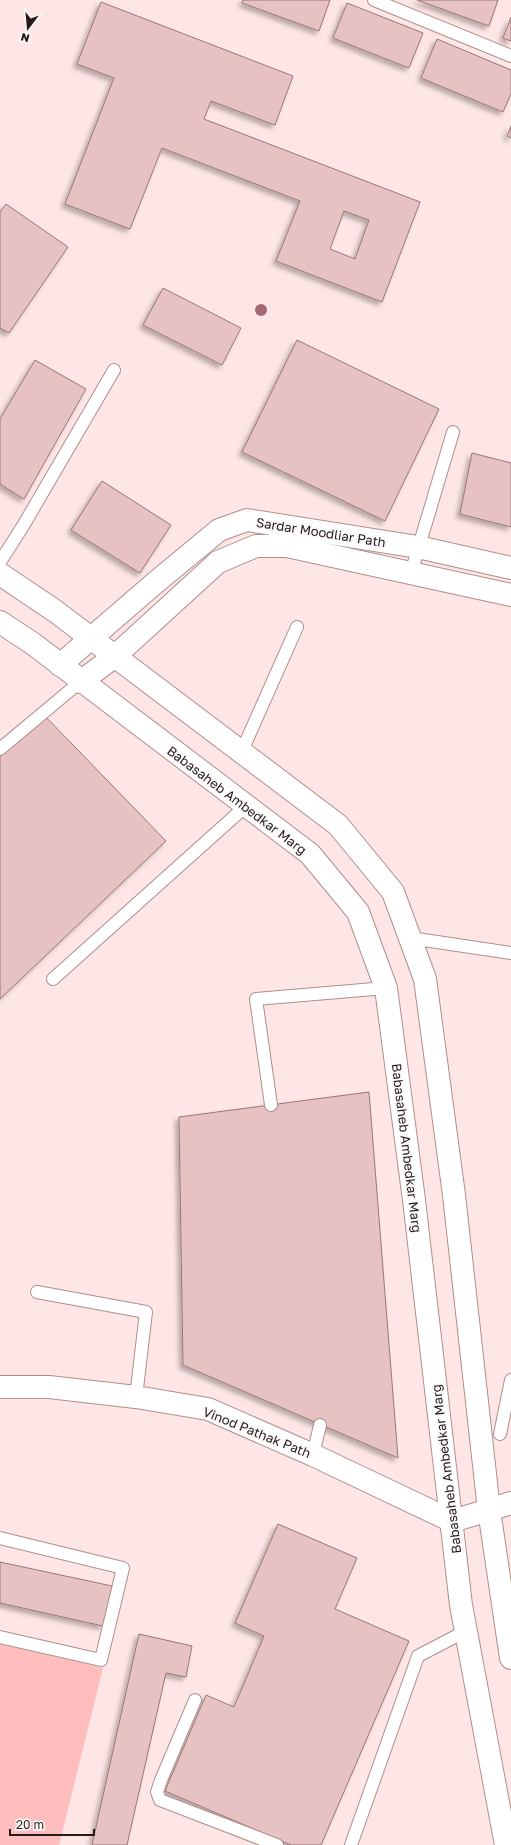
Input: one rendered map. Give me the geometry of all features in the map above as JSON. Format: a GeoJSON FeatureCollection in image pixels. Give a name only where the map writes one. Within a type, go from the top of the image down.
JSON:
{"type":"FeatureCollection","features":[{"type":"Feature","properties":{"kind":"main road","name":"Sardar Moodliar Path"},"geometry":{"type":"LineString","coordinates":[[60,665],[219,530],[247,520],[418,547],[511,568]]}},
{"type":"Feature","properties":{"kind":"main road","name":"Sardar Moodliar Path"},"geometry":{"type":"LineString","coordinates":[[80,682],[114,657],[218,562],[256,546],[287,546],[511,595]]}},
{"type":"Feature","properties":{"kind":"main road"},"geometry":{"type":"LineString","coordinates":[[0,574],[55,611],[338,825],[393,892],[425,979],[454,1195],[497,1435],[489,1510],[511,1658]]}},
{"type":"Feature","properties":{"kind":"main road","name":"Babasaheb Ambedkar Marg"},"geometry":{"type":"LineString","coordinates":[[0,622],[32,644],[80,682],[310,854],[358,912],[386,988],[414,1200],[461,1605],[506,1845]]}},
{"type":"Feature","properties":{"kind":"main road","name":"Vinod Pathak Path"},"geometry":{"type":"LineString","coordinates":[[0,1387],[49,1388],[136,1397],[208,1409],[313,1455],[452,1521]]}},
{"type":"Feature","properties":{"kind":"main road"},"geometry":{"type":"LineString","coordinates":[[452,1521],[511,1503]]}},
{"type":"Feature","properties":{"kind":"lane"},"geometry":{"type":"LineString","coordinates":[[374,0],[511,56]]}},
{"type":"Feature","properties":{"kind":"lane"},"geometry":{"type":"LineString","coordinates":[[0,562],[23,526],[114,370]]}},
{"type":"Feature","properties":{"kind":"lane"},"geometry":{"type":"LineString","coordinates":[[411,573],[453,432]]}},
{"type":"Feature","properties":{"kind":"lane"},"geometry":{"type":"LineString","coordinates":[[241,753],[297,627]]}},
{"type":"Feature","properties":{"kind":"lane"},"geometry":{"type":"LineString","coordinates":[[0,749],[80,682]]}},
{"type":"Feature","properties":{"kind":"lane"},"geometry":{"type":"LineString","coordinates":[[53,980],[246,806]]}},
{"type":"Feature","properties":{"kind":"lane"},"geometry":{"type":"LineString","coordinates":[[410,938],[511,953]]}},
{"type":"Feature","properties":{"kind":"lane"},"geometry":{"type":"LineString","coordinates":[[271,1105],[256,999],[386,988]]}},
{"type":"Feature","properties":{"kind":"lane"},"geometry":{"type":"LineString","coordinates":[[37,1292],[146,1312],[136,1397]]}},
{"type":"Feature","properties":{"kind":"lane"},"geometry":{"type":"LineString","coordinates":[[497,1435],[511,1380]]}},
{"type":"Feature","properties":{"kind":"lane"},"geometry":{"type":"LineString","coordinates":[[313,1455],[320,1425]]}},
{"type":"Feature","properties":{"kind":"lane"},"geometry":{"type":"LineString","coordinates":[[0,1538],[123,1568],[101,1660],[0,1637]]}},
{"type":"Feature","properties":{"kind":"lane"},"geometry":{"type":"LineString","coordinates":[[351,1845],[418,1656],[466,1631]]}},
{"type":"Feature","properties":{"kind":"lane"},"geometry":{"type":"LineString","coordinates":[[195,1700],[161,1780],[157,1792],[160,1800],[276,1845]]}},
{"type":"Feature","properties":{"kind":"shaded area"},"geometry":{"type":"Polygon","coordinates":[[[0,1642],[103,1668],[59,1845],[0,1845],[0,1642]]]}},
{"type":"Feature","properties":{"kind":"building"},"geometry":{"type":"Polygon","coordinates":[[[243,0],[330,0],[319,31],[242,3],[243,0]]]}},
{"type":"Feature","properties":{"kind":"building"},"geometry":{"type":"Polygon","coordinates":[[[417,0],[498,0],[489,26],[417,0]]]}},
{"type":"Feature","properties":{"kind":"building"},"geometry":{"type":"Polygon","coordinates":[[[101,2],[293,76],[275,125],[211,101],[204,119],[420,202],[382,302],[276,261],[300,201],[162,148],[130,229],[65,204],[114,78],[77,64],[101,2]],[[344,211],[330,249],[355,259],[369,220],[344,211]]]}},
{"type":"Feature","properties":{"kind":"building"},"geometry":{"type":"Polygon","coordinates":[[[347,3],[423,33],[409,68],[333,38],[347,3]]]}},
{"type":"Feature","properties":{"kind":"building"},"geometry":{"type":"Polygon","coordinates":[[[511,17],[511,41],[503,38],[511,17]]]}},
{"type":"Feature","properties":{"kind":"building"},"geometry":{"type":"Polygon","coordinates":[[[437,39],[511,70],[511,94],[503,112],[421,78],[437,39]]]}},
{"type":"Feature","properties":{"kind":"building"},"geometry":{"type":"Polygon","coordinates":[[[511,126],[511,138],[507,136],[511,126]]]}},
{"type":"Feature","properties":{"kind":"building"},"geometry":{"type":"Polygon","coordinates":[[[6,204],[68,247],[9,333],[0,328],[0,212],[6,204]]]}},
{"type":"Feature","properties":{"kind":"building"},"geometry":{"type":"Polygon","coordinates":[[[163,288],[241,328],[222,365],[143,325],[163,288]]]}},
{"type":"Feature","properties":{"kind":"building"},"geometry":{"type":"Polygon","coordinates":[[[297,340],[439,409],[385,521],[242,452],[297,340]]]}},
{"type":"Feature","properties":{"kind":"building"},"geometry":{"type":"Polygon","coordinates":[[[35,360],[86,389],[24,499],[0,484],[0,419],[35,360]]]}},
{"type":"Feature","properties":{"kind":"building"},"geometry":{"type":"Polygon","coordinates":[[[472,453],[511,463],[511,527],[460,514],[472,453]]]}},
{"type":"Feature","properties":{"kind":"building"},"geometry":{"type":"Polygon","coordinates":[[[102,481],[171,525],[140,573],[71,530],[102,481]]]}},
{"type":"Feature","properties":{"kind":"building"},"geometry":{"type":"Polygon","coordinates":[[[43,714],[166,841],[0,999],[0,756],[43,714]]]}},
{"type":"Feature","properties":{"kind":"building"},"geometry":{"type":"Polygon","coordinates":[[[369,1092],[398,1458],[183,1365],[179,1117],[369,1092]]]}},
{"type":"Feature","properties":{"kind":"building"},"geometry":{"type":"Polygon","coordinates":[[[278,1524],[357,1558],[335,1609],[409,1641],[321,1845],[291,1845],[165,1791],[206,1695],[234,1707],[264,1636],[235,1623],[278,1524]]]}},
{"type":"Feature","properties":{"kind":"building"},"geometry":{"type":"Polygon","coordinates":[[[0,1562],[112,1586],[103,1626],[0,1603],[0,1562]]]}},
{"type":"Feature","properties":{"kind":"building"},"geometry":{"type":"Polygon","coordinates":[[[139,1634],[192,1646],[186,1677],[166,1673],[127,1845],[92,1845],[139,1634]]]}}]}
